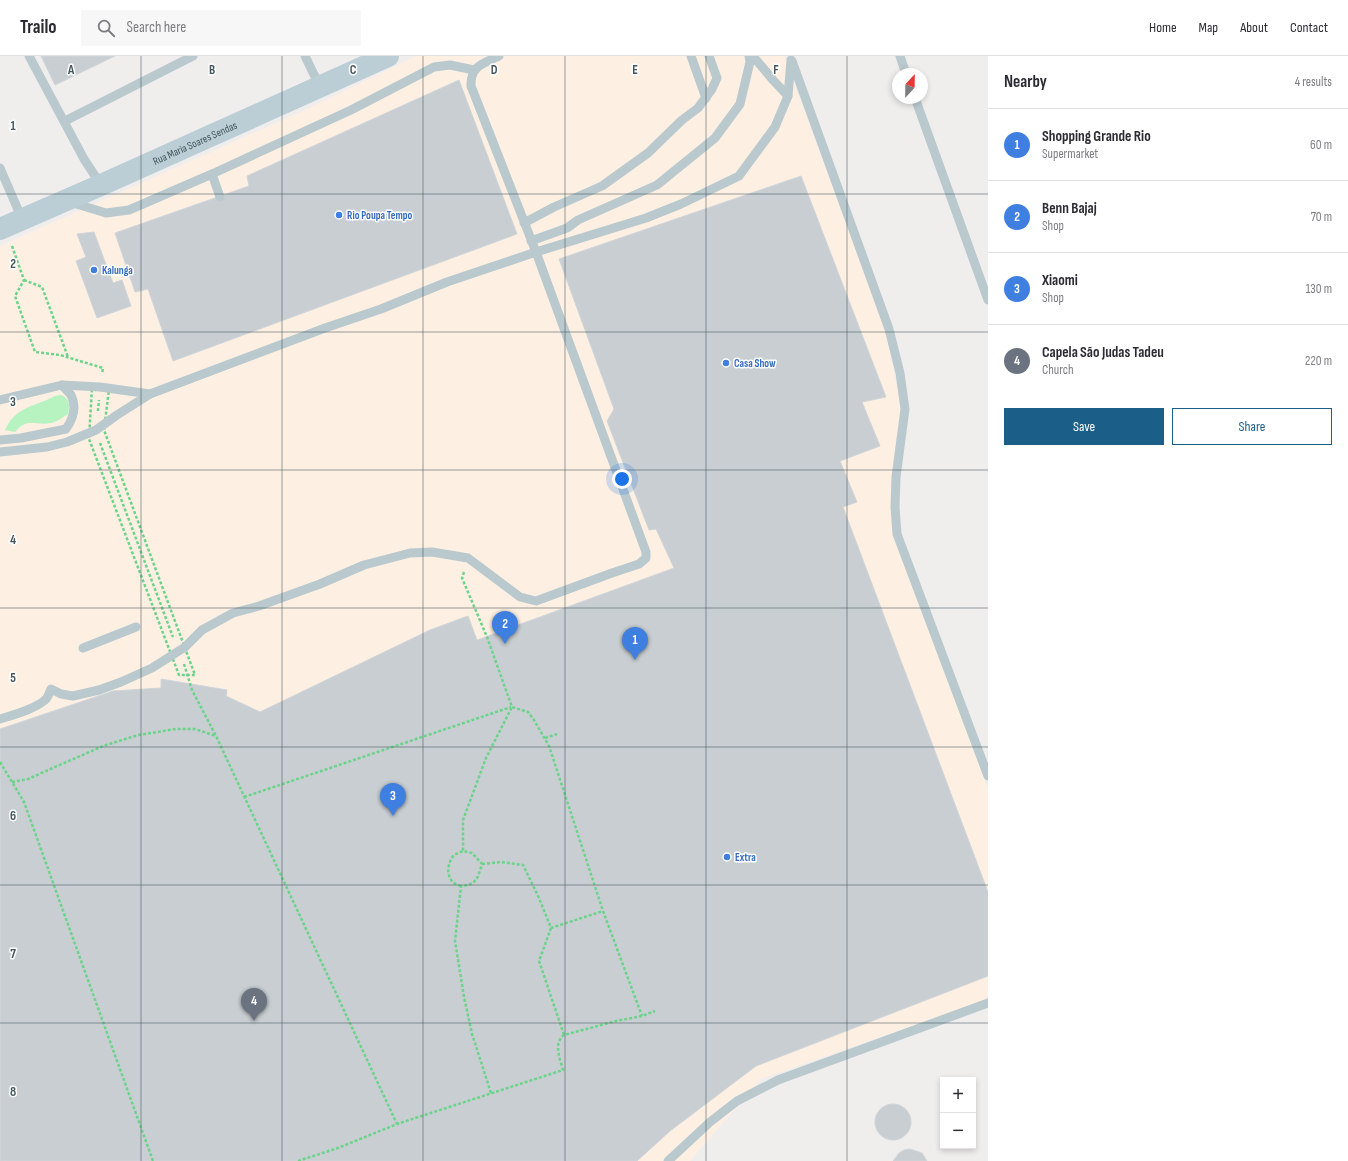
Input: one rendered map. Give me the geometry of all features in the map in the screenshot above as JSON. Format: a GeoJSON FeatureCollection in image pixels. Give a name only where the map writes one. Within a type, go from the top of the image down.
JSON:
{"type":"FeatureCollection","features":[{"type":"Feature","properties":{"kind":"main road","name":"Rua Maria Soares Sendas"},"geometry":{"type":"LineString","coordinates":[[9,225],[388,56]]}},
{"type":"Feature","properties":{"kind":"lane"},"geometry":{"type":"LineString","coordinates":[[29,56],[84,159],[101,185]]}},
{"type":"Feature","properties":{"kind":"lane"},"geometry":{"type":"LineString","coordinates":[[64,121],[193,56]]}},
{"type":"Feature","properties":{"kind":"lane"},"geometry":{"type":"LineString","coordinates":[[305,56],[320,86]]}},
{"type":"Feature","properties":{"kind":"lane"},"geometry":{"type":"LineString","coordinates":[[0,719],[21,713],[46,700],[51,689],[61,694],[73,696],[99,690],[121,682],[152,668],[178,651],[202,630],[233,613],[259,606],[320,584],[364,565],[410,553],[432,552],[468,558],[520,597],[536,601],[640,564],[646,558],[646,552],[536,252],[471,86],[470,78],[474,70],[499,56]]}},
{"type":"Feature","properties":{"kind":"lane"},"geometry":{"type":"LineString","coordinates":[[691,56],[706,98]]}},
{"type":"Feature","properties":{"kind":"lane"},"geometry":{"type":"LineString","coordinates":[[524,223],[554,207],[602,186],[648,153],[682,120],[698,108],[712,89],[717,78],[709,56]]}},
{"type":"Feature","properties":{"kind":"lane"},"geometry":{"type":"LineString","coordinates":[[531,240],[567,228],[578,220],[657,185],[715,138],[740,104],[750,62],[749,56]]}},
{"type":"Feature","properties":{"kind":"lane"},"geometry":{"type":"LineString","coordinates":[[753,56],[765,56]]}},
{"type":"Feature","properties":{"kind":"lane"},"geometry":{"type":"LineString","coordinates":[[753,56],[772,80],[788,96]]}},
{"type":"Feature","properties":{"kind":"lane"},"geometry":{"type":"LineString","coordinates":[[900,56],[904,68]]}},
{"type":"Feature","properties":{"kind":"lane"},"geometry":{"type":"LineString","coordinates":[[0,452],[47,447],[67,442],[92,432],[150,394],[325,328],[381,309],[447,282],[536,252],[646,218],[682,204],[739,176],[775,127],[788,96],[791,60],[889,329],[900,373],[905,409],[896,477],[894,507],[897,534],[988,776]]}},
{"type":"Feature","properties":{"kind":"lane"},"geometry":{"type":"LineString","coordinates":[[65,200],[106,213],[129,210],[212,174],[351,110],[434,67],[450,65],[474,70]]}},
{"type":"Feature","properties":{"kind":"lane"},"geometry":{"type":"LineString","coordinates":[[917,104],[988,300]]}},
{"type":"Feature","properties":{"kind":"lane"},"geometry":{"type":"LineString","coordinates":[[0,168],[9,225]]}},
{"type":"Feature","properties":{"kind":"lane"},"geometry":{"type":"LineString","coordinates":[[212,174],[220,197]]}},
{"type":"Feature","properties":{"kind":"lane"},"geometry":{"type":"LineString","coordinates":[[0,400],[62,386],[100,388],[150,394]]}},
{"type":"Feature","properties":{"kind":"lane"},"geometry":{"type":"LineString","coordinates":[[0,440],[21,438],[66,429],[72,421],[74,410],[71,395],[62,386]]}},
{"type":"Feature","properties":{"kind":"lane"},"geometry":{"type":"LineString","coordinates":[[83,648],[136,628]]}},
{"type":"Feature","properties":{"kind":"lane"},"geometry":{"type":"LineString","coordinates":[[668,1161],[710,1122],[737,1101],[778,1080],[988,1003]]}},
{"type":"Feature","properties":{"kind":"path"},"geometry":{"type":"LineString","coordinates":[[9,225],[24,280],[15,296],[35,352],[60,354],[103,368],[92,432],[88,439],[188,675],[192,690],[216,736],[397,1124]]}},
{"type":"Feature","properties":{"kind":"path"},"geometry":{"type":"LineString","coordinates":[[24,280],[42,287],[68,357]]}},
{"type":"Feature","properties":{"kind":"path"},"geometry":{"type":"LineString","coordinates":[[100,388],[92,432],[178,651],[195,675],[179,675],[178,651],[104,430],[100,388]]}},
{"type":"Feature","properties":{"kind":"path"},"geometry":{"type":"LineString","coordinates":[[463,852],[463,820],[486,758],[512,707],[487,637],[462,578],[468,558]]}},
{"type":"Feature","properties":{"kind":"path"},"geometry":{"type":"LineString","coordinates":[[244,797],[512,707],[528,712],[549,746],[603,911],[642,1016]]}},
{"type":"Feature","properties":{"kind":"path"},"geometry":{"type":"LineString","coordinates":[[12,782],[28,779],[103,746],[138,735],[176,729],[195,729],[216,736]]}},
{"type":"Feature","properties":{"kind":"path"},"geometry":{"type":"LineString","coordinates":[[545,738],[557,734]]}},
{"type":"Feature","properties":{"kind":"path"},"geometry":{"type":"LineString","coordinates":[[0,762],[24,802],[153,1161]]}},
{"type":"Feature","properties":{"kind":"path"},"geometry":{"type":"LineString","coordinates":[[463,852],[472,854],[482,864],[474,883],[468,886],[458,885],[449,877],[449,863],[454,855],[463,852]]}},
{"type":"Feature","properties":{"kind":"path"},"geometry":{"type":"LineString","coordinates":[[482,864],[501,862],[522,865],[539,898],[551,928],[539,960],[564,1035]]}},
{"type":"Feature","properties":{"kind":"path"},"geometry":{"type":"LineString","coordinates":[[462,886],[455,941],[464,997],[472,1034],[491,1093]]}},
{"type":"Feature","properties":{"kind":"path"},"geometry":{"type":"LineString","coordinates":[[551,928],[603,911]]}},
{"type":"Feature","properties":{"kind":"path"},"geometry":{"type":"LineString","coordinates":[[298,1161],[338,1148],[397,1124],[563,1070],[557,1045],[560,1038],[564,1035],[616,1021],[642,1016],[655,1011]]}},
{"type":"Feature","properties":{"kind":"shaded area"},"geometry":{"type":"Polygon","coordinates":[[[416,56],[784,56],[885,329],[901,404],[891,484],[893,534],[988,788],[988,999],[761,1079],[690,1161],[0,1161],[0,246],[310,108],[416,56]]]}},
{"type":"Feature","properties":{"kind":"green space"},"geometry":{"type":"Polygon","coordinates":[[[61,395],[68,400],[69,408],[68,414],[60,419],[55,422],[45,424],[27,423],[19,427],[15,432],[5,430],[12,418],[21,411],[55,396],[61,395]]]}},
{"type":"Feature","properties":{"kind":"building"},"geometry":{"type":"Polygon","coordinates":[[[41,56],[115,56],[55,85],[41,56]]]}},
{"type":"Feature","properties":{"kind":"building","name":"Rio Poupa Tempo"},"geometry":{"type":"Polygon","coordinates":[[[459,80],[517,234],[173,361],[148,289],[135,292],[115,233],[249,186],[247,176],[459,80]]]}},
{"type":"Feature","properties":{"kind":"building"},"geometry":{"type":"Polygon","coordinates":[[[801,176],[886,397],[862,402],[880,446],[840,461],[857,502],[843,507],[988,892],[988,976],[756,1066],[670,1131],[637,1161],[0,1161],[0,729],[113,691],[161,688],[161,679],[227,690],[226,696],[260,712],[430,630],[468,616],[477,640],[674,568],[656,529],[649,530],[607,421],[614,409],[559,259],[801,176]]]}},
{"type":"Feature","properties":{"kind":"building","name":"Kalunga"},"geometry":{"type":"Polygon","coordinates":[[[94,232],[113,283],[122,280],[131,306],[97,318],[76,261],[86,257],[77,234],[94,232]]]}},
{"type":"Feature","properties":{"kind":"building"},"geometry":{"type":"Polygon","coordinates":[[[897,1104],[906,1109],[910,1115],[910,1129],[906,1135],[897,1140],[889,1140],[880,1135],[876,1129],[875,1118],[880,1109],[886,1105],[897,1104]]]}},
{"type":"Feature","properties":{"kind":"building"},"geometry":{"type":"Polygon","coordinates":[[[910,1149],[922,1153],[927,1161],[893,1161],[899,1153],[910,1149]]]}},
{"type":"Feature","properties":{"kind":"place","name":"Rio Poupa Tempo"},"geometry":{"type":"Point","coordinates":[339,215]}},
{"type":"Feature","properties":{"kind":"place","name":"Kalunga"},"geometry":{"type":"Point","coordinates":[94,270]}},
{"type":"Feature","properties":{"kind":"place","name":"Casa Show"},"geometry":{"type":"Point","coordinates":[726,363]}},
{"type":"Feature","properties":{"kind":"place","name":"Benn Bajaj"},"geometry":{"type":"Point","coordinates":[505,644]}},
{"type":"Feature","properties":{"kind":"place","name":"Shopping Grande Rio"},"geometry":{"type":"Point","coordinates":[635,660]}},
{"type":"Feature","properties":{"kind":"place","name":"Xiaomi"},"geometry":{"type":"Point","coordinates":[393,816]}},
{"type":"Feature","properties":{"kind":"place","name":"Extra"},"geometry":{"type":"Point","coordinates":[727,857]}},
{"type":"Feature","properties":{"kind":"place","name":"Capela São Judas Tadeu"},"geometry":{"type":"Point","coordinates":[254,1021]}}]}
